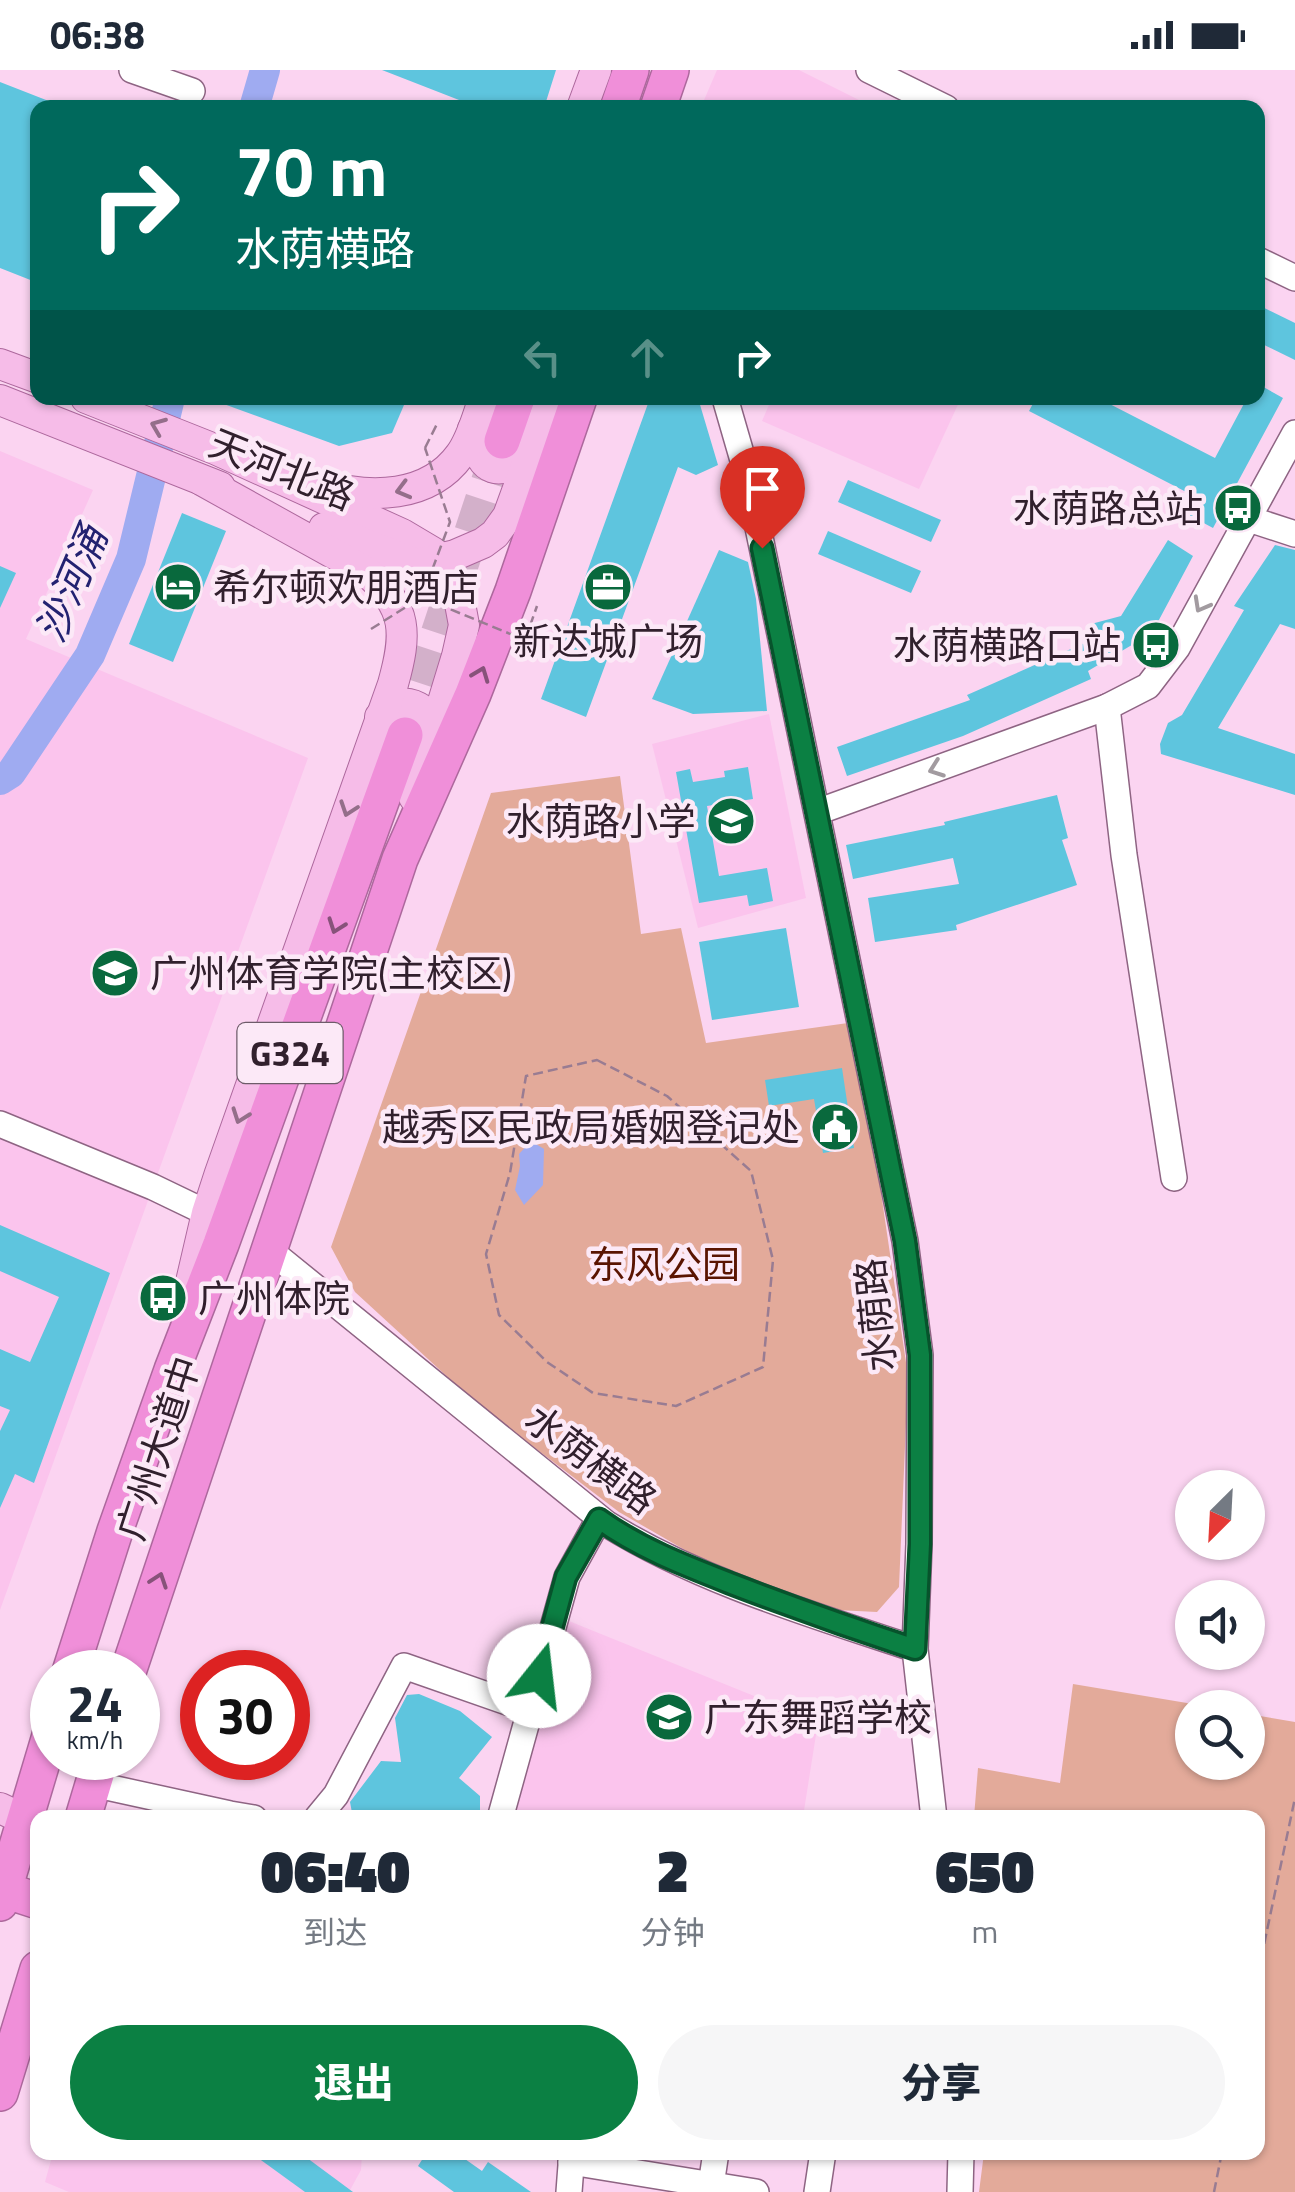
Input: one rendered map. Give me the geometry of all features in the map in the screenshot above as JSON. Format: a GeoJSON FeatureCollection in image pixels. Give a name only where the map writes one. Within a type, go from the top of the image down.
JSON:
{"type":"FeatureCollection","features":[{"type":"Feature","properties":{"kind":"highway"},"geometry":{"type":"LineString","coordinates":[[621,100],[631,70]]}},
{"type":"Feature","properties":{"kind":"highway"},"geometry":{"type":"LineString","coordinates":[[661,100],[671,70]]}},
{"type":"Feature","properties":{"kind":"highway"},"geometry":{"type":"LineString","coordinates":[[503,440],[515,405]]}},
{"type":"Feature","properties":{"kind":"highway","name":"G324"},"geometry":{"type":"LineString","coordinates":[[268,1249],[400,859],[474,694],[578,405]]}},
{"type":"Feature","properties":{"kind":"highway","name":"G324"},"geometry":{"type":"LineString","coordinates":[[172,1370],[228,1226],[405,730]]}},
{"type":"Feature","properties":{"kind":"highway","name":"广州大道中"},"geometry":{"type":"LineString","coordinates":[[135,1650],[268,1249]]}},
{"type":"Feature","properties":{"kind":"highway","name":"广州大道中"},"geometry":{"type":"LineString","coordinates":[[77,1650],[172,1370]]}},
{"type":"Feature","properties":{"kind":"highway"},"geometry":{"type":"LineString","coordinates":[[14,1898],[20,1825],[37,1780]]}},
{"type":"Feature","properties":{"kind":"highway"},"geometry":{"type":"LineString","coordinates":[[36,1783],[92,1790]]}},
{"type":"Feature","properties":{"kind":"highway"},"geometry":{"type":"LineString","coordinates":[[0,2093],[30,1995]]}},
{"type":"Feature","properties":{"kind":"main road"},"geometry":{"type":"LineString","coordinates":[[585,100],[596,70]]}},
{"type":"Feature","properties":{"kind":"main road"},"geometry":{"type":"LineString","coordinates":[[0,364],[30,375]]}},
{"type":"Feature","properties":{"kind":"main road","name":"天河北路"},"geometry":{"type":"LineString","coordinates":[[0,400],[407,562],[432,559]]}},
{"type":"Feature","properties":{"kind":"main road","name":"天河北路"},"geometry":{"type":"LineString","coordinates":[[109,405],[402,534],[432,559]]}},
{"type":"Feature","properties":{"kind":"main road"},"geometry":{"type":"LineString","coordinates":[[432,559],[471,549],[496,534],[508,516],[503,440],[487,405]]}},
{"type":"Feature","properties":{"kind":"main road"},"geometry":{"type":"LineString","coordinates":[[217,450],[334,489],[388,494],[409,490],[440,474],[461,455],[503,440],[543,405]]}},
{"type":"Feature","properties":{"kind":"main road"},"geometry":{"type":"LineString","coordinates":[[203,481],[367,572],[385,588],[394,603],[403,636],[393,684],[405,730],[400,859]]}},
{"type":"Feature","properties":{"kind":"main road"},"geometry":{"type":"LineString","coordinates":[[172,1370],[208,1213],[405,730],[457,656],[464,626],[462,608],[453,578],[432,559]]}},
{"type":"Feature","properties":{"kind":"street"},"geometry":{"type":"LineString","coordinates":[[132,70],[192,90]]}},
{"type":"Feature","properties":{"kind":"street"},"geometry":{"type":"LineString","coordinates":[[869,70],[930,100]]}},
{"type":"Feature","properties":{"kind":"street"},"geometry":{"type":"LineString","coordinates":[[1265,263],[1295,278]]}},
{"type":"Feature","properties":{"kind":"street","name":"水荫路"},"geometry":{"type":"LineString","coordinates":[[727,405],[747,474],[893,1174],[914,1301],[920,1355],[920,1544],[915,1649],[933,1810]]}},
{"type":"Feature","properties":{"kind":"street"},"geometry":{"type":"LineString","coordinates":[[817,812],[1107,707],[1148,686],[1177,648],[1295,433]]}},
{"type":"Feature","properties":{"kind":"street"},"geometry":{"type":"LineString","coordinates":[[1249,519],[1295,534]]}},
{"type":"Feature","properties":{"kind":"street"},"geometry":{"type":"LineString","coordinates":[[1107,707],[1124,855],[1174,1178]]}},
{"type":"Feature","properties":{"kind":"street"},"geometry":{"type":"LineString","coordinates":[[0,1124],[208,1213]]}},
{"type":"Feature","properties":{"kind":"street","name":"水荫横路"},"geometry":{"type":"LineString","coordinates":[[268,1249],[599,1519],[635,1541],[709,1575],[915,1649]]}},
{"type":"Feature","properties":{"kind":"street"},"geometry":{"type":"LineString","coordinates":[[502,1810],[566,1577],[599,1519]]}},
{"type":"Feature","properties":{"kind":"street"},"geometry":{"type":"LineString","coordinates":[[324,1810],[336,1795],[404,1666],[530,1710]]}},
{"type":"Feature","properties":{"kind":"street"},"geometry":{"type":"LineString","coordinates":[[92,1790],[168,1799],[213,1810]]}},
{"type":"Feature","properties":{"kind":"street"},"geometry":{"type":"LineString","coordinates":[[168,1799],[181,1810]]}},
{"type":"Feature","properties":{"kind":"street"},"geometry":{"type":"LineString","coordinates":[[569,2192],[572,2160]]}},
{"type":"Feature","properties":{"kind":"street"},"geometry":{"type":"LineString","coordinates":[[585,2160],[710,2188],[756,2192]]}},
{"type":"Feature","properties":{"kind":"street"},"geometry":{"type":"LineString","coordinates":[[710,2188],[715,2160]]}},
{"type":"Feature","properties":{"kind":"street"},"geometry":{"type":"LineString","coordinates":[[817,2192],[822,2160]]}},
{"type":"Feature","properties":{"kind":"street"},"geometry":{"type":"LineString","coordinates":[[960,2192],[961,2160]]}},
{"type":"Feature","properties":{"kind":"path"},"geometry":{"type":"LineString","coordinates":[[371,629],[422,597],[450,522],[425,448],[437,424]]}},
{"type":"Feature","properties":{"kind":"path"},"geometry":{"type":"LineString","coordinates":[[422,597],[525,640],[537,606]]}},
{"type":"Feature","properties":{"kind":"path"},"geometry":{"type":"LineString","coordinates":[[597,1060],[667,1096],[751,1171],[773,1260],[763,1367],[676,1406],[593,1393],[547,1362],[499,1315],[486,1254],[510,1173],[526,1076],[597,1060]]}},
{"type":"Feature","properties":{"kind":"path"},"geometry":{"type":"LineString","coordinates":[[1265,1939],[1295,1798]]}},
{"type":"Feature","properties":{"kind":"path"},"geometry":{"type":"LineString","coordinates":[[1214,2192],[1220,2160]]}},
{"type":"Feature","properties":{"kind":"shaded area"},"geometry":{"type":"Polygon","coordinates":[[[717,70],[799,70],[859,100],[704,100],[717,70]]]}},
{"type":"Feature","properties":{"kind":"shaded area"},"geometry":{"type":"Polygon","coordinates":[[[769,405],[958,405],[919,489],[762,421],[769,405]]]}},
{"type":"Feature","properties":{"kind":"shaded area","name":"广州体育学院(主校区)"},"geometry":{"type":"Polygon","coordinates":[[[0,451],[93,490],[26,639],[308,758],[0,1610],[0,451]]]}},
{"type":"Feature","properties":{"kind":"shaded area","name":"水荫路小学"},"geometry":{"type":"Polygon","coordinates":[[[769,714],[806,898],[698,928],[652,744],[769,714]]]}},
{"type":"Feature","properties":{"kind":"shaded area","name":"广东舞蹈学校"},"geometry":{"type":"Polygon","coordinates":[[[559,1617],[818,1722],[804,1810],[510,1810],[559,1617]]]}},
{"type":"Feature","properties":{"kind":"shaded area"},"geometry":{"type":"Polygon","coordinates":[[[51,2160],[362,2160],[361,2170],[349,2192],[69,2192],[45,2182],[51,2160]]]}},
{"type":"Feature","properties":{"kind":"green space","name":"东风公园"},"geometry":{"type":"Polygon","coordinates":[[[620,776],[641,934],[681,928],[706,1043],[848,1023],[875,1152],[908,1376],[899,1587],[877,1612],[816,1609],[725,1573],[619,1512],[477,1404],[355,1292],[331,1247],[491,793],[620,776]]]}},
{"type":"Feature","properties":{"kind":"green space"},"geometry":{"type":"Polygon","coordinates":[[[1073,1684],[1175,1701],[1175,1780],[1265,1780],[1265,1717],[1295,1722],[1295,2192],[979,2192],[983,2160],[1265,2160],[1265,1810],[975,1810],[978,1768],[1060,1783],[1073,1684]]]}},
{"type":"Feature","properties":{"kind":"water"},"geometry":{"type":"Polygon","coordinates":[[[531,1141],[544,1149],[543,1185],[524,1205],[515,1190],[519,1154],[531,1141]]]}},
{"type":"Feature","properties":{"kind":"building"},"geometry":{"type":"Polygon","coordinates":[[[382,70],[556,70],[547,100],[459,100],[382,70]]]}},
{"type":"Feature","properties":{"kind":"building"},"geometry":{"type":"Polygon","coordinates":[[[0,82],[46,100],[30,100],[30,280],[0,268],[0,82]]]}},
{"type":"Feature","properties":{"kind":"building"},"geometry":{"type":"Polygon","coordinates":[[[1265,308],[1295,323],[1295,360],[1265,345],[1265,308]]]}},
{"type":"Feature","properties":{"kind":"building"},"geometry":{"type":"Polygon","coordinates":[[[1265,388],[1283,398],[1213,528],[1185,513],[1194,496],[1029,411],[1032,405],[1112,405],[1215,458],[1243,405],[1265,405],[1265,388]]]}},
{"type":"Feature","properties":{"kind":"building"},"geometry":{"type":"Polygon","coordinates":[[[226,405],[404,405],[392,433],[339,446],[226,405]]]}},
{"type":"Feature","properties":{"kind":"building","name":"新达城广场"},"geometry":{"type":"Polygon","coordinates":[[[647,405],[700,405],[718,465],[696,475],[678,467],[586,717],[541,699],[647,405]]]}},
{"type":"Feature","properties":{"kind":"building"},"geometry":{"type":"Polygon","coordinates":[[[848,480],[941,520],[931,542],[838,502],[848,480]]]}},
{"type":"Feature","properties":{"kind":"building","name":"希尔顿欢朋酒店"},"geometry":{"type":"Polygon","coordinates":[[[182,513],[226,531],[173,662],[129,644],[182,513]]]}},
{"type":"Feature","properties":{"kind":"building"},"geometry":{"type":"Polygon","coordinates":[[[828,531],[921,571],[911,593],[818,554],[828,531]]]}},
{"type":"Feature","properties":{"kind":"building"},"geometry":{"type":"Polygon","coordinates":[[[1168,540],[1193,556],[1152,633],[1088,671],[1091,679],[963,736],[847,776],[837,747],[970,700],[967,695],[1098,637],[1091,624],[1121,616],[1168,540]]]}},
{"type":"Feature","properties":{"kind":"building"},"geometry":{"type":"Polygon","coordinates":[[[1275,545],[1295,550],[1295,629],[1280,624],[1218,728],[1295,754],[1295,795],[1161,754],[1160,744],[1168,723],[1182,715],[1244,610],[1234,606],[1275,545]]]}},
{"type":"Feature","properties":{"kind":"building"},"geometry":{"type":"Polygon","coordinates":[[[719,550],[748,562],[756,599],[767,711],[693,714],[652,699],[719,550]]]}},
{"type":"Feature","properties":{"kind":"building"},"geometry":{"type":"Polygon","coordinates":[[[0,566],[16,573],[0,608],[0,566]]]}},
{"type":"Feature","properties":{"kind":"building"},"geometry":{"type":"Polygon","coordinates":[[[748,767],[753,799],[707,806],[719,876],[767,868],[773,901],[749,906],[747,895],[699,903],[676,772],[690,769],[693,782],[725,777],[724,771],[748,767]]]}},
{"type":"Feature","properties":{"kind":"building"},"geometry":{"type":"Polygon","coordinates":[[[1057,795],[1068,838],[1062,840],[1077,885],[956,925],[957,930],[875,942],[868,898],[959,884],[953,858],[853,879],[846,845],[945,825],[944,822],[1057,795]]]}},
{"type":"Feature","properties":{"kind":"building"},"geometry":{"type":"Polygon","coordinates":[[[786,928],[799,1007],[712,1020],[699,942],[786,928]]]}},
{"type":"Feature","properties":{"kind":"building","name":"越秀区民政局婚姻登记处"},"geometry":{"type":"Polygon","coordinates":[[[842,1068],[854,1148],[823,1153],[814,1099],[769,1106],[765,1080],[842,1068]]]}},
{"type":"Feature","properties":{"kind":"building"},"geometry":{"type":"Polygon","coordinates":[[[0,1225],[110,1273],[34,1483],[15,1474],[0,1508],[0,1431],[10,1410],[0,1406],[0,1349],[30,1362],[59,1297],[0,1271],[0,1225]]]}},
{"type":"Feature","properties":{"kind":"building"},"geometry":{"type":"Polygon","coordinates":[[[419,1694],[460,1711],[492,1737],[459,1778],[480,1796],[480,1810],[352,1810],[350,1802],[381,1761],[401,1762],[395,1718],[407,1695],[419,1694]]]}},
{"type":"Feature","properties":{"kind":"building"},"geometry":{"type":"Polygon","coordinates":[[[261,2160],[310,2160],[353,2192],[305,2192],[261,2160]]]}},
{"type":"Feature","properties":{"kind":"building"},"geometry":{"type":"Polygon","coordinates":[[[422,2160],[466,2160],[482,2171],[488,2162],[531,2192],[454,2192],[418,2166],[422,2160]]]}},
{"type":"Feature","properties":{"kind":"waterway","name":"沙河涌"},"geometry":{"type":"LineString","coordinates":[[256,100],[265,70]]}},
{"type":"Feature","properties":{"kind":"waterway","name":"沙河涌"},"geometry":{"type":"LineString","coordinates":[[0,780],[11,773],[90,655],[131,559],[168,405]]}},
{"type":"Feature","properties":{"kind":"tunnel"},"geometry":{"type":"LineString","coordinates":[[405,734],[502,441]]}},
{"type":"Feature","properties":{"kind":"place","name":"水荫路总站"},"geometry":{"type":"Point","coordinates":[1238,508]}},
{"type":"Feature","properties":{"kind":"place","name":"希尔顿欢朋酒店"},"geometry":{"type":"Point","coordinates":[178,587]}},
{"type":"Feature","properties":{"kind":"place","name":"新达城广场"},"geometry":{"type":"Point","coordinates":[608,587]}},
{"type":"Feature","properties":{"kind":"place","name":"水荫横路口站"},"geometry":{"type":"Point","coordinates":[1156,645]}},
{"type":"Feature","properties":{"kind":"place","name":"水荫路小学"},"geometry":{"type":"Point","coordinates":[731,821]}},
{"type":"Feature","properties":{"kind":"place","name":"广州体育学院(主校区)"},"geometry":{"type":"Point","coordinates":[115,973]}},
{"type":"Feature","properties":{"kind":"place","name":"越秀区民政局婚姻登记处"},"geometry":{"type":"Point","coordinates":[835,1127]}},
{"type":"Feature","properties":{"kind":"place","name":"广州体院"},"geometry":{"type":"Point","coordinates":[163,1298]}},
{"type":"Feature","properties":{"kind":"place","name":"广东舞蹈学校"},"geometry":{"type":"Point","coordinates":[669,1717]}},
{"type":"Feature","properties":{"kind":"route"},"geometry":{"type":"LineString","coordinates":[[539,1676],[566,1577],[599,1519],[635,1541],[709,1575],[915,1649],[920,1544],[920,1355],[905,1241],[762,548]]}}]}
